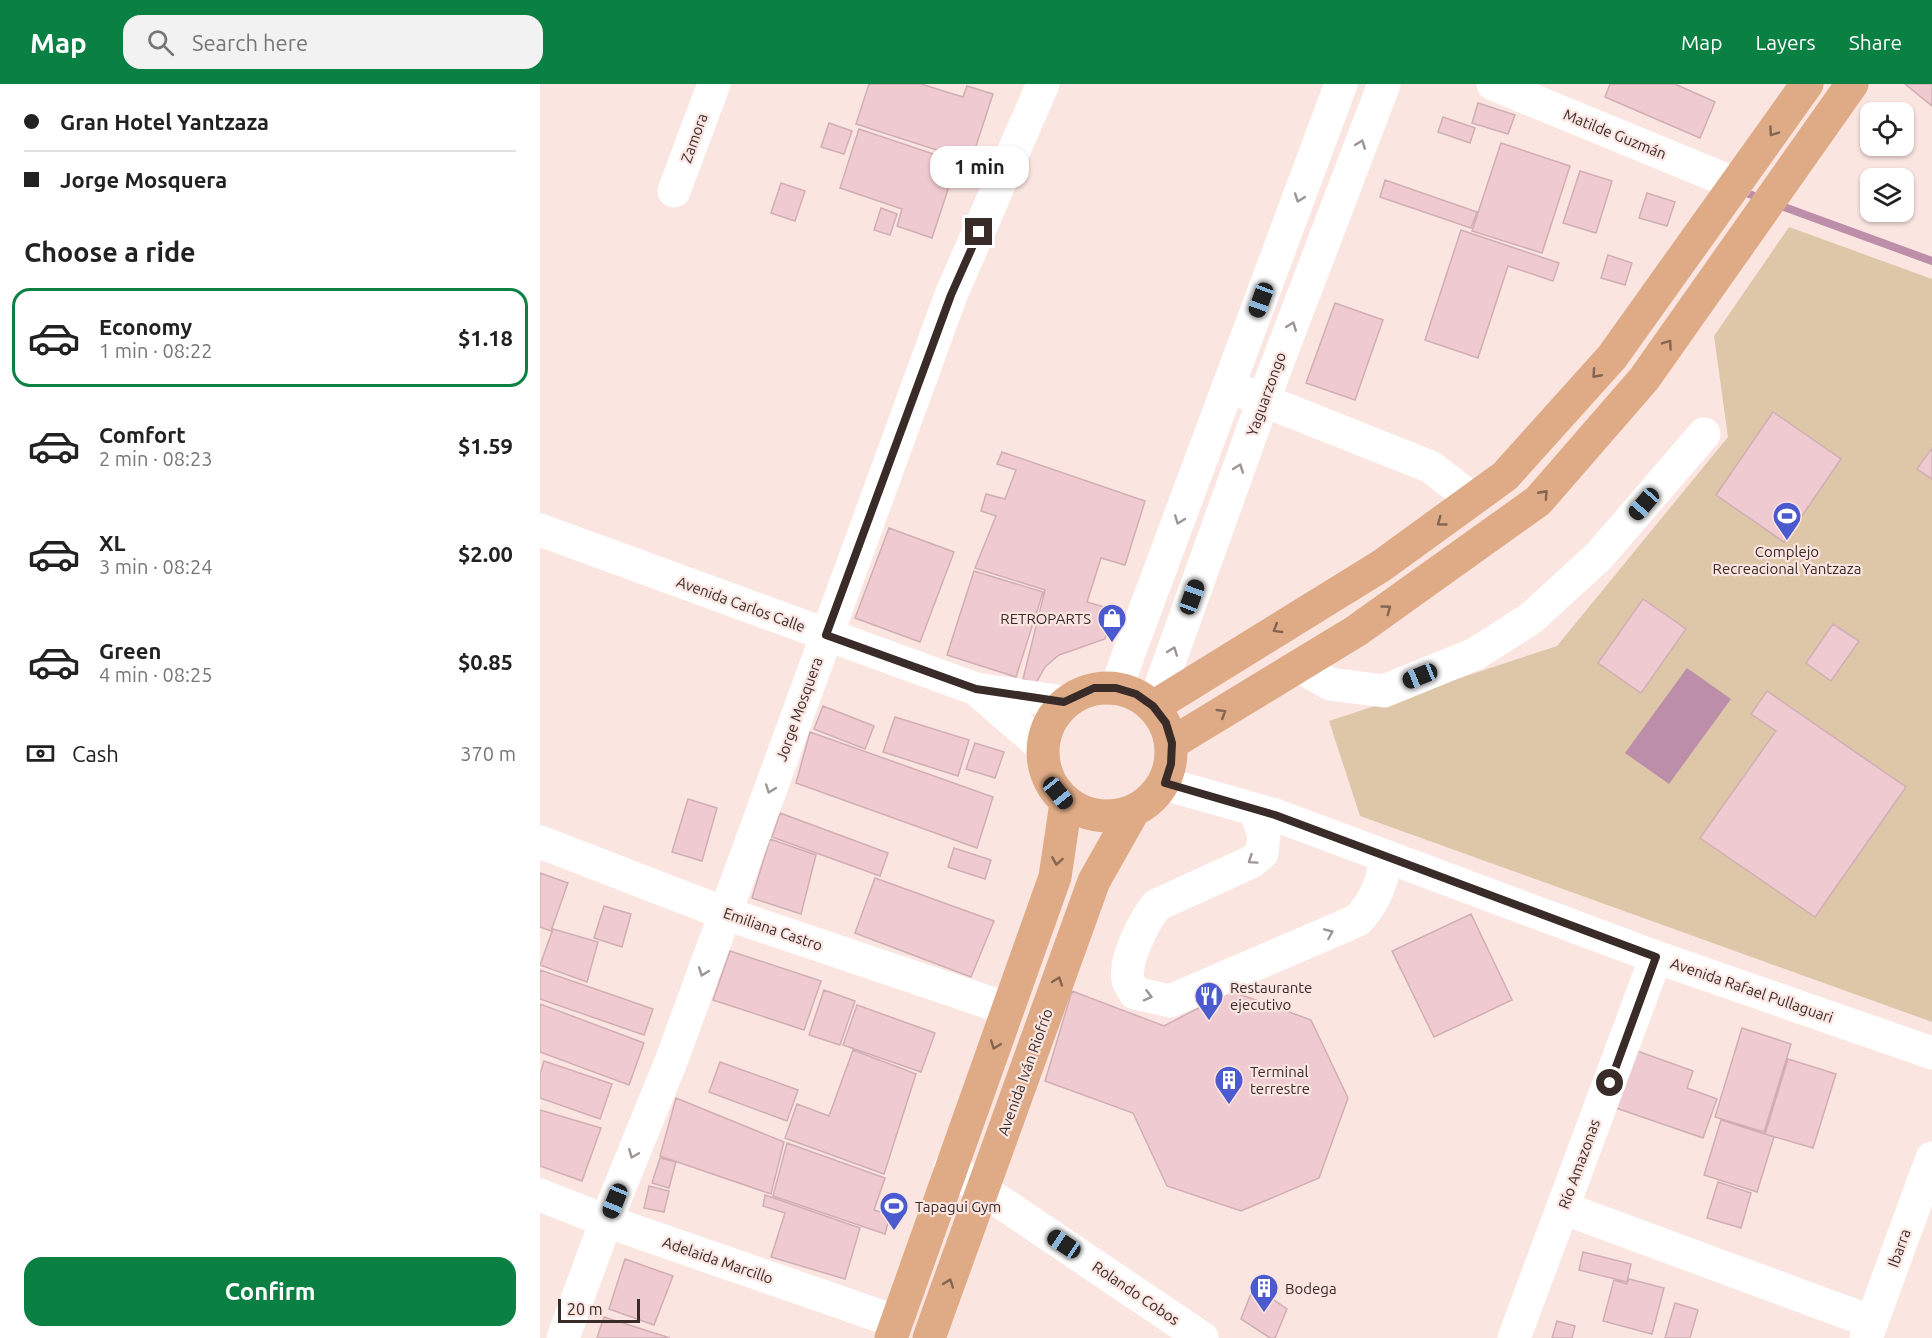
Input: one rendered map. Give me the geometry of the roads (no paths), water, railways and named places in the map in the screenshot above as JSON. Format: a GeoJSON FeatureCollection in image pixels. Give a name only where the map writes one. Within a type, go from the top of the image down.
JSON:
{"type":"FeatureCollection","features":[{"type":"Feature","properties":{"kind":"main road"},"geometry":{"type":"LineString","coordinates":[[1153,706],[1381,566],[1505,476],[1612,357],[1807,84]]}},
{"type":"Feature","properties":{"kind":"main road"},"geometry":{"type":"LineString","coordinates":[[1172,743],[1356,631],[1538,501],[1644,379],[1852,84]]}},
{"type":"Feature","properties":{"kind":"main road"},"geometry":{"type":"LineString","coordinates":[[1094,688],[1116,688],[1136,694],[1153,706],[1166,723],[1172,743],[1171,764],[1165,783],[1151,800],[1133,812],[1112,817],[1088,814],[1066,803],[1049,782],[1042,757],[1044,736],[1064,702],[1094,688]]}},
{"type":"Feature","properties":{"kind":"main road"},"geometry":{"type":"LineString","coordinates":[[894,1330],[1054,877],[1066,803]]}},
{"type":"Feature","properties":{"kind":"main road","name":"Avenida Iván Riofrío"},"geometry":{"type":"LineString","coordinates":[[929,1338],[1094,881],[1133,812]]}},
{"type":"Feature","properties":{"kind":"street","name":"Zamora"},"geometry":{"type":"LineString","coordinates":[[674,191],[714,84]]}},
{"type":"Feature","properties":{"kind":"street","name":"Jorge Mosquera"},"geometry":{"type":"LineString","coordinates":[[563,1338],[606,1221],[672,1059],[951,295],[1043,84]]}},
{"type":"Feature","properties":{"kind":"street"},"geometry":{"type":"LineString","coordinates":[[1116,688],[1341,84]]}},
{"type":"Feature","properties":{"kind":"street","name":"Yaguarzongo"},"geometry":{"type":"LineString","coordinates":[[1153,706],[1263,401],[1384,84]]}},
{"type":"Feature","properties":{"kind":"street","name":"Matilde Guzmán"},"geometry":{"type":"LineString","coordinates":[[1493,84],[1736,184]]}},
{"type":"Feature","properties":{"kind":"street"},"geometry":{"type":"LineString","coordinates":[[1229,387],[1431,466],[1472,499]]}},
{"type":"Feature","properties":{"kind":"street"},"geometry":{"type":"LineString","coordinates":[[1299,666],[1330,684],[1384,691],[1475,654],[1530,619],[1599,556],[1704,434]]}},
{"type":"Feature","properties":{"kind":"street","name":"Avenida Carlos Calle"},"geometry":{"type":"LineString","coordinates":[[542,537],[976,689],[1064,702]]}},
{"type":"Feature","properties":{"kind":"street","name":"Avenida Carlos Calle"},"geometry":{"type":"LineString","coordinates":[[976,689],[1043,747]]}},
{"type":"Feature","properties":{"kind":"street","name":"Avenida Rafael Pullaguari"},"geometry":{"type":"LineString","coordinates":[[1165,783],[1254,808],[1656,957],[1932,1053]]}},
{"type":"Feature","properties":{"kind":"street"},"geometry":{"type":"LineString","coordinates":[[1254,808],[1264,834],[1262,853],[1251,862],[1156,905],[1137,938],[1130,962],[1128,980],[1135,993],[1170,1001],[1358,920],[1373,904],[1382,883],[1386,856]]}},
{"type":"Feature","properties":{"kind":"street","name":"Emiliana Castro"},"geometry":{"type":"LineString","coordinates":[[540,842],[724,913],[1008,1009]]}},
{"type":"Feature","properties":{"kind":"street","name":"Río Amazonas"},"geometry":{"type":"LineString","coordinates":[[1514,1338],[1656,957]]}},
{"type":"Feature","properties":{"kind":"street","name":"Ibarra"},"geometry":{"type":"LineString","coordinates":[[1869,1330],[1932,1158]]}},
{"type":"Feature","properties":{"kind":"street","name":"Rolando Cobos"},"geometry":{"type":"LineString","coordinates":[[950,1168],[1202,1338]]}},
{"type":"Feature","properties":{"kind":"street","name":"Adelaida Marcillo"},"geometry":{"type":"LineString","coordinates":[[540,1195],[894,1330]]}},
{"type":"Feature","properties":{"kind":"street"},"geometry":{"type":"LineString","coordinates":[[1563,1208],[1869,1330]]}},
{"type":"Feature","properties":{"kind":"waterway"},"geometry":{"type":"LineString","coordinates":[[1784,207],[1932,261]]}},
{"type":"Feature","properties":{"kind":"place","name":"Complejo Recreacional Yantzaza"},"geometry":{"type":"Point","coordinates":[1787,542]}},
{"type":"Feature","properties":{"kind":"place","name":"RETROPARTS"},"geometry":{"type":"Point","coordinates":[1112,644]}},
{"type":"Feature","properties":{"kind":"place","name":"Restaurante ejecutivo"},"geometry":{"type":"Point","coordinates":[1209,1022]}},
{"type":"Feature","properties":{"kind":"place","name":"Terminal terrestre"},"geometry":{"type":"Point","coordinates":[1229,1106]}},
{"type":"Feature","properties":{"kind":"place","name":"Tapagui Gym"},"geometry":{"type":"Point","coordinates":[894,1232]}},
{"type":"Feature","properties":{"kind":"place","name":"Bodega"},"geometry":{"type":"Point","coordinates":[1264,1314]}}]}
